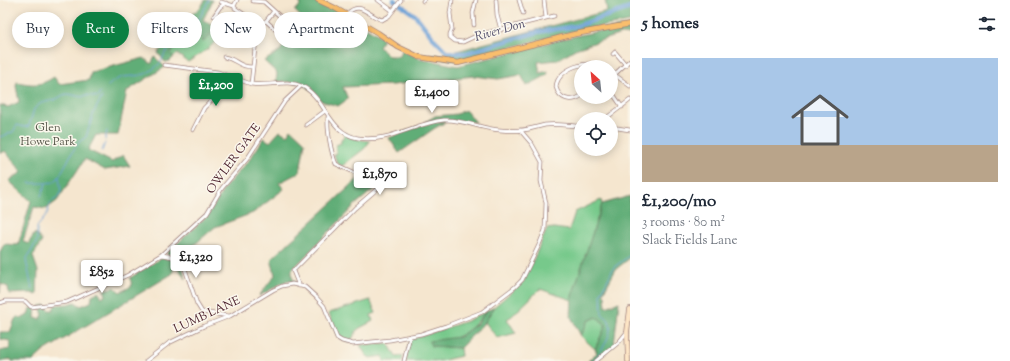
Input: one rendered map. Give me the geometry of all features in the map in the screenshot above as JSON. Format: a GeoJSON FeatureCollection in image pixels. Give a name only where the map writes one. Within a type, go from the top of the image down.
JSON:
{"type":"FeatureCollection","features":[{"type":"Feature","properties":{"kind":"main road"},"geometry":{"type":"LineString","coordinates":[[318,0],[343,12]]}},
{"type":"Feature","properties":{"kind":"main road"},"geometry":{"type":"LineString","coordinates":[[368,27],[398,47],[419,56],[458,63],[575,34],[630,24]]}},
{"type":"Feature","properties":{"kind":"street"},"geometry":{"type":"LineString","coordinates":[[234,6],[237,0]]}},
{"type":"Feature","properties":{"kind":"street"},"geometry":{"type":"LineString","coordinates":[[378,0],[394,10]]}},
{"type":"Feature","properties":{"kind":"street"},"geometry":{"type":"LineString","coordinates":[[368,12],[382,20],[394,10],[401,0]]}},
{"type":"Feature","properties":{"kind":"street"},"geometry":{"type":"LineString","coordinates":[[452,0],[450,13],[452,29],[450,37],[455,41],[464,42],[478,35],[554,16]]}},
{"type":"Feature","properties":{"kind":"street"},"geometry":{"type":"LineString","coordinates":[[474,25],[473,13],[476,0]]}},
{"type":"Feature","properties":{"kind":"street"},"geometry":{"type":"LineString","coordinates":[[496,0],[497,15],[501,30]]}},
{"type":"Feature","properties":{"kind":"street"},"geometry":{"type":"LineString","coordinates":[[519,0],[522,5],[523,13]]}},
{"type":"Feature","properties":{"kind":"street"},"geometry":{"type":"LineString","coordinates":[[544,0],[546,18]]}},
{"type":"Feature","properties":{"kind":"street"},"geometry":{"type":"LineString","coordinates":[[253,1],[264,2],[274,11],[266,21],[274,28]]}},
{"type":"Feature","properties":{"kind":"street"},"geometry":{"type":"LineString","coordinates":[[221,2],[234,6],[241,12]]}},
{"type":"Feature","properties":{"kind":"street"},"geometry":{"type":"LineString","coordinates":[[217,12],[220,7],[226,3]]}},
{"type":"Feature","properties":{"kind":"street"},"geometry":{"type":"LineString","coordinates":[[349,12],[352,8],[360,7],[367,12]]}},
{"type":"Feature","properties":{"kind":"street"},"geometry":{"type":"LineString","coordinates":[[251,84],[255,48]]}},
{"type":"Feature","properties":{"kind":"street"},"geometry":{"type":"LineString","coordinates":[[614,52],[626,65]]}},
{"type":"Feature","properties":{"kind":"street"},"geometry":{"type":"LineString","coordinates":[[224,57],[232,59],[239,65],[252,67]]}},
{"type":"Feature","properties":{"kind":"street"},"geometry":{"type":"LineString","coordinates":[[618,72],[630,60]]}},
{"type":"Feature","properties":{"kind":"street"},"geometry":{"type":"LineString","coordinates":[[164,65],[218,72],[251,84],[258,85],[282,83],[301,86],[310,91],[317,98],[334,124],[349,135],[363,138],[384,138],[420,125],[446,120],[496,130],[520,130],[545,125],[574,126]]}},
{"type":"Feature","properties":{"kind":"street"},"geometry":{"type":"LineString","coordinates":[[574,68],[559,77],[556,87],[562,97],[574,100]]}},
{"type":"Feature","properties":{"kind":"street"},"geometry":{"type":"LineString","coordinates":[[618,76],[630,86]]}},
{"type":"Feature","properties":{"kind":"street"},"geometry":{"type":"LineString","coordinates":[[192,130],[204,108],[226,82],[234,78]]}},
{"type":"Feature","properties":{"kind":"street","name":"OWLER GATE"},"geometry":{"type":"LineString","coordinates":[[0,303],[6,301],[25,301],[30,307],[34,307],[67,302],[128,275],[161,255],[207,213],[222,188],[247,159],[285,101],[301,86]]}},
{"type":"Feature","properties":{"kind":"street"},"geometry":{"type":"LineString","coordinates":[[614,112],[630,100]]}},
{"type":"Feature","properties":{"kind":"street"},"geometry":{"type":"LineString","coordinates":[[618,101],[622,106]]}},
{"type":"Feature","properties":{"kind":"street"},"geometry":{"type":"LineString","coordinates":[[306,125],[325,111]]}},
{"type":"Feature","properties":{"kind":"street"},"geometry":{"type":"LineString","coordinates":[[328,117],[330,141],[336,164],[360,175],[381,176],[384,179],[384,182],[355,208],[293,271],[300,286],[305,287],[324,306],[338,338],[342,341],[353,344],[390,340],[446,326],[482,312],[515,288],[522,280],[527,273],[545,230],[546,203],[541,181],[542,162],[532,144],[520,130]]}},
{"type":"Feature","properties":{"kind":"street"},"geometry":{"type":"LineString","coordinates":[[618,128],[630,130]]}},
{"type":"Feature","properties":{"kind":"street"},"geometry":{"type":"LineString","coordinates":[[161,255],[174,257],[183,263],[197,304],[202,312],[230,316]]}},
{"type":"Feature","properties":{"kind":"street","name":"LUMB LANE"},"geometry":{"type":"LineString","coordinates":[[146,361],[169,343],[204,326],[230,316],[282,286],[292,284],[300,286]]}},
{"type":"Feature","properties":{"kind":"street"},"geometry":{"type":"LineString","coordinates":[[628,361],[629,340],[627,332],[630,309]]}},
{"type":"Feature","properties":{"kind":"street"},"geometry":{"type":"LineString","coordinates":[[596,361],[619,342],[627,332]]}},
{"type":"Feature","properties":{"kind":"street"},"geometry":{"type":"LineString","coordinates":[[404,361],[410,336]]}},
{"type":"Feature","properties":{"kind":"green space"},"geometry":{"type":"Polygon","coordinates":[[[205,0],[213,0],[203,20],[210,24],[210,36],[203,42],[202,12],[195,12],[201,7],[205,0]]]}},
{"type":"Feature","properties":{"kind":"green space"},"geometry":{"type":"Polygon","coordinates":[[[296,0],[314,0],[340,12],[296,12],[295,11],[301,4],[296,0]]]}},
{"type":"Feature","properties":{"kind":"green space"},"geometry":{"type":"Polygon","coordinates":[[[605,0],[630,0],[630,22],[574,31],[457,61],[423,56],[445,54],[607,11],[605,0]]]}},
{"type":"Feature","properties":{"kind":"green space"},"geometry":{"type":"Polygon","coordinates":[[[630,25],[630,35],[621,34],[575,49],[557,60],[538,62],[540,73],[548,71],[547,75],[527,86],[521,75],[498,79],[474,76],[392,85],[343,87],[348,99],[338,106],[321,101],[314,92],[300,83],[276,81],[277,73],[264,61],[279,52],[282,48],[368,48],[368,29],[382,37],[379,47],[389,56],[400,56],[402,50],[419,58],[458,66],[575,36],[630,25]]]}},
{"type":"Feature","properties":{"kind":"green space"},"geometry":{"type":"Polygon","coordinates":[[[202,28],[210,30],[210,47],[188,62],[177,54],[174,57],[170,54],[175,48],[202,48],[202,28]]]}},
{"type":"Feature","properties":{"kind":"green space"},"geometry":{"type":"Polygon","coordinates":[[[162,48],[175,48],[170,54],[174,57],[170,61],[165,62],[158,53],[162,48]]]}},
{"type":"Feature","properties":{"kind":"green space","name":"Glen Howe Park"},"geometry":{"type":"Polygon","coordinates":[[[155,57],[165,67],[127,91],[118,135],[96,135],[88,150],[112,162],[123,155],[130,166],[105,170],[85,159],[57,201],[46,209],[34,207],[23,241],[28,244],[35,233],[42,241],[33,256],[38,271],[37,295],[31,293],[9,294],[8,287],[1,284],[0,293],[0,252],[4,244],[18,245],[31,201],[9,181],[22,172],[5,151],[0,154],[0,105],[8,107],[19,102],[16,86],[17,82],[37,84],[54,77],[59,84],[89,80],[91,72],[144,58],[151,64],[155,57]]]}},
{"type":"Feature","properties":{"kind":"green space"},"geometry":{"type":"Polygon","coordinates":[[[465,110],[476,122],[436,120],[425,122],[435,116],[457,114],[465,110]]]}},
{"type":"Feature","properties":{"kind":"green space"},"geometry":{"type":"Polygon","coordinates":[[[435,122],[446,122],[399,153],[389,138],[419,126],[435,122]]]}},
{"type":"Feature","properties":{"kind":"green space"},"geometry":{"type":"Polygon","coordinates":[[[291,129],[305,142],[300,172],[279,183],[284,189],[253,213],[215,227],[180,257],[175,254],[166,254],[208,215],[225,187],[250,159],[264,138],[270,142],[280,131],[287,135],[291,129]]]}},
{"type":"Feature","properties":{"kind":"green space"},"geometry":{"type":"Polygon","coordinates":[[[345,133],[357,139],[370,141],[364,149],[342,166],[337,163],[334,154],[336,153],[336,145],[341,143],[341,139],[345,136],[345,133]]]}},
{"type":"Feature","properties":{"kind":"green space"},"geometry":{"type":"Polygon","coordinates":[[[359,178],[381,178],[382,182],[355,205],[292,270],[292,277],[296,283],[288,280],[259,296],[275,275],[271,259],[359,178]]]}},
{"type":"Feature","properties":{"kind":"green space"},"geometry":{"type":"Polygon","coordinates":[[[630,196],[630,258],[616,269],[603,293],[605,295],[606,307],[619,302],[614,345],[594,361],[588,361],[597,353],[595,349],[606,325],[597,317],[588,321],[581,336],[571,317],[572,296],[602,204],[630,196]]]}},
{"type":"Feature","properties":{"kind":"green space"},"geometry":{"type":"Polygon","coordinates":[[[601,200],[602,204],[572,300],[540,289],[507,319],[516,333],[497,338],[485,322],[494,307],[524,281],[547,229],[554,228],[569,230],[575,212],[601,200]]]}},
{"type":"Feature","properties":{"kind":"green space"},"geometry":{"type":"Polygon","coordinates":[[[161,258],[173,259],[181,263],[186,279],[175,264],[172,274],[44,351],[33,361],[12,361],[11,359],[0,361],[0,351],[10,349],[10,341],[0,339],[0,332],[10,332],[15,319],[18,316],[21,319],[28,315],[30,308],[36,308],[35,318],[40,319],[43,315],[40,306],[46,305],[49,310],[53,310],[55,305],[75,302],[81,306],[91,302],[92,295],[98,292],[102,297],[106,295],[104,290],[114,287],[120,292],[132,286],[130,278],[161,258]]]}},
{"type":"Feature","properties":{"kind":"green space"},"geometry":{"type":"Polygon","coordinates":[[[108,263],[104,267],[104,271],[109,277],[90,276],[94,265],[108,263]]]}},
{"type":"Feature","properties":{"kind":"green space"},"geometry":{"type":"Polygon","coordinates":[[[370,300],[376,313],[371,315],[373,321],[358,329],[350,342],[341,338],[334,327],[329,313],[370,300]]]}},
{"type":"Feature","properties":{"kind":"green space"},"geometry":{"type":"Polygon","coordinates":[[[494,307],[485,322],[460,348],[431,346],[429,341],[459,337],[478,323],[485,312],[494,307]]]}},
{"type":"Feature","properties":{"kind":"green space"},"geometry":{"type":"Polygon","coordinates":[[[485,312],[473,326],[461,335],[431,346],[460,348],[461,356],[441,361],[405,361],[410,340],[467,321],[485,312]]]}},
{"type":"Feature","properties":{"kind":"green space"},"geometry":{"type":"Polygon","coordinates":[[[597,317],[606,325],[595,349],[581,336],[588,321],[597,317]]]}},
{"type":"Feature","properties":{"kind":"green space"},"geometry":{"type":"Polygon","coordinates":[[[388,343],[396,357],[403,356],[402,361],[384,361],[383,356],[370,358],[366,355],[360,345],[388,343]]]}},
{"type":"Feature","properties":{"kind":"waterway"},"geometry":{"type":"LineString","coordinates":[[161,62],[165,53],[181,34],[197,23],[209,0]]}},
{"type":"Feature","properties":{"kind":"waterway","name":"River Don"},"geometry":{"type":"LineString","coordinates":[[394,0],[416,16],[434,39],[447,52],[456,53],[466,53],[538,32],[577,26],[630,8]]}},
{"type":"Feature","properties":{"kind":"waterway"},"geometry":{"type":"LineString","coordinates":[[108,86],[117,79],[145,74],[161,62]]}},
{"type":"Feature","properties":{"kind":"waterway"},"geometry":{"type":"LineString","coordinates":[[0,137],[13,132],[17,125],[24,127],[29,126],[34,109],[41,103],[55,100],[68,94],[82,97],[86,95],[98,97],[100,93]]}},
{"type":"Feature","properties":{"kind":"waterway"},"geometry":{"type":"LineString","coordinates":[[41,196],[46,183],[54,182],[59,177],[79,142],[86,137],[94,112],[102,97]]}},
{"type":"Feature","properties":{"kind":"waterway"},"geometry":{"type":"LineString","coordinates":[[105,140],[107,131]]}},
{"type":"Feature","properties":{"kind":"waterway"},"geometry":{"type":"LineString","coordinates":[[102,151],[105,143]]}},
{"type":"Feature","properties":{"kind":"waterway"},"geometry":{"type":"LineString","coordinates":[[32,289],[26,260],[37,241],[37,227],[46,216],[51,202],[57,198],[61,192],[59,177]]}},
{"type":"Feature","properties":{"kind":"waterway"},"geometry":{"type":"LineString","coordinates":[[29,183],[46,183]]}},
{"type":"Feature","properties":{"kind":"waterway"},"geometry":{"type":"LineString","coordinates":[[593,361],[603,348],[610,330],[608,320],[602,314],[601,293],[614,267],[630,254]]}}]}
